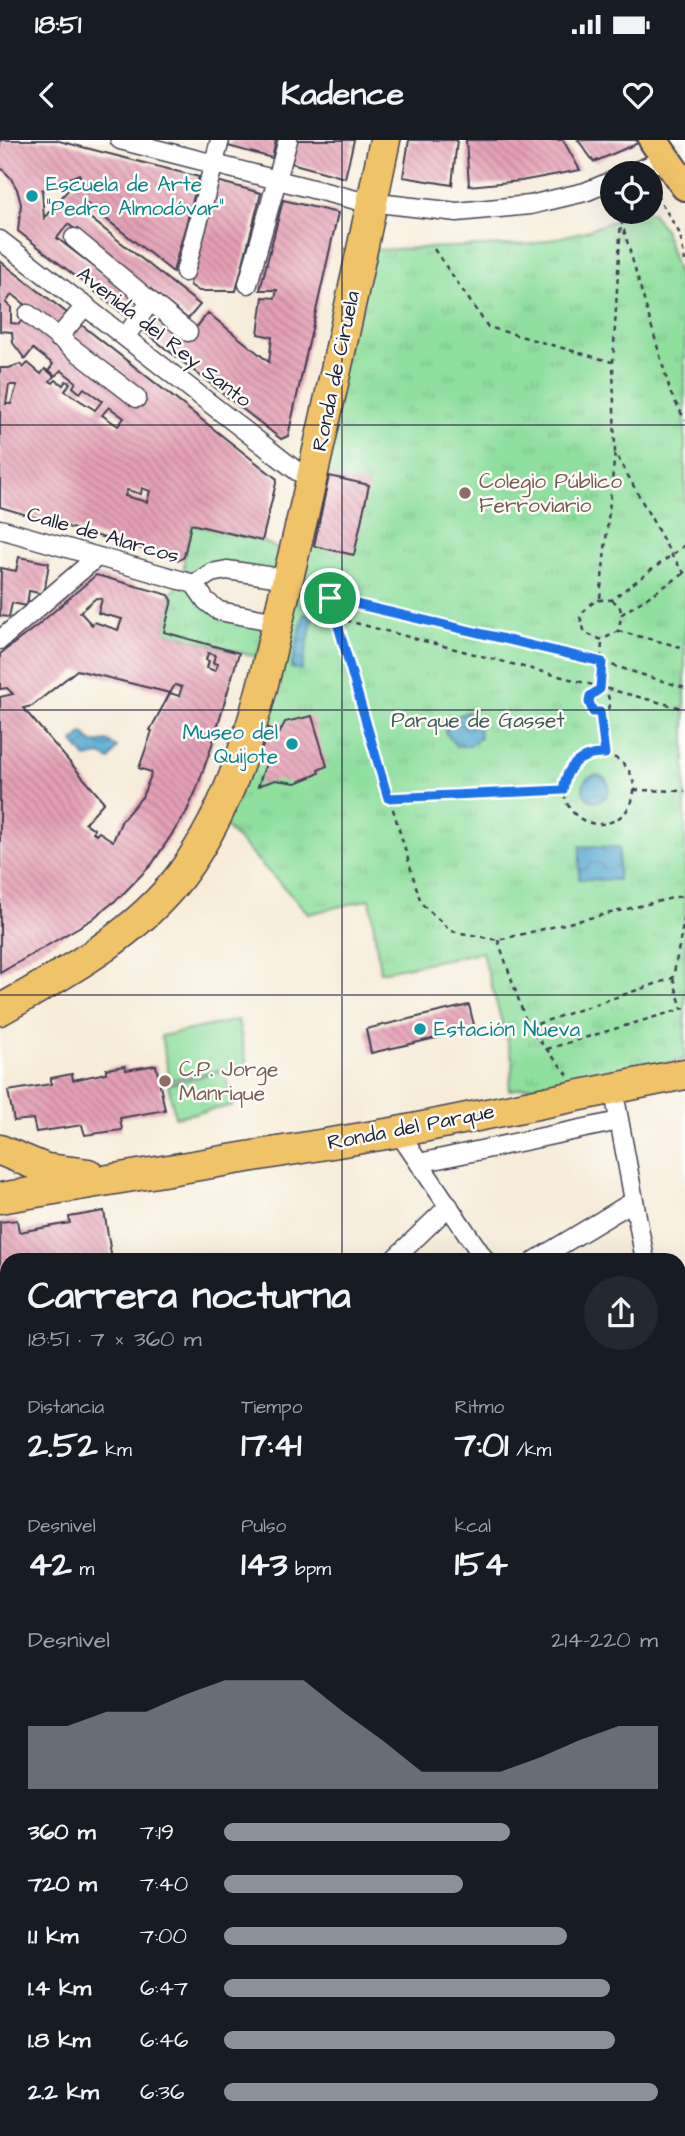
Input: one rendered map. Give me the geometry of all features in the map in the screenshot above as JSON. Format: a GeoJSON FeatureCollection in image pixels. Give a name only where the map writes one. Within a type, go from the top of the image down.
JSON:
{"type":"FeatureCollection","features":[{"type":"Feature","properties":{"kind":"highway","name":"Ronda de Ciruela"},"geometry":{"type":"LineString","coordinates":[[278,593],[366,202],[373,140]]}},
{"type":"Feature","properties":{"kind":"highway","name":"Ronda de Ciruela"},"geometry":{"type":"LineString","coordinates":[[278,593],[298,472],[366,202],[385,140]]}},
{"type":"Feature","properties":{"kind":"highway"},"geometry":{"type":"LineString","coordinates":[[1,1004],[92,955],[133,925],[180,876],[212,824],[240,766],[278,593]]}},
{"type":"Feature","properties":{"kind":"highway","name":"Ronda del Parque"},"geometry":{"type":"LineString","coordinates":[[0,1198],[398,1132],[685,1073]]}},
{"type":"Feature","properties":{"kind":"highway","name":"Ronda del Parque"},"geometry":{"type":"LineString","coordinates":[[0,1150],[46,1169],[90,1175],[137,1175]]}},
{"type":"Feature","properties":{"kind":"main road"},"geometry":{"type":"LineString","coordinates":[[659,150],[685,186]]}},
{"type":"Feature","properties":{"kind":"street"},"geometry":{"type":"LineString","coordinates":[[120,140],[366,202],[457,212],[530,205],[600,186]]}},
{"type":"Feature","properties":{"kind":"street"},"geometry":{"type":"LineString","coordinates":[[185,272],[220,140]]}},
{"type":"Feature","properties":{"kind":"street"},"geometry":{"type":"LineString","coordinates":[[248,284],[288,140]]}},
{"type":"Feature","properties":{"kind":"street"},"geometry":{"type":"LineString","coordinates":[[74,238],[188,332]]}},
{"type":"Feature","properties":{"kind":"street","name":"Avenida del Rey Santo"},"geometry":{"type":"LineString","coordinates":[[0,240],[298,472]]}},
{"type":"Feature","properties":{"kind":"street"},"geometry":{"type":"LineString","coordinates":[[126,336],[150,302]]}},
{"type":"Feature","properties":{"kind":"street"},"geometry":{"type":"LineString","coordinates":[[58,338],[86,305]]}},
{"type":"Feature","properties":{"kind":"street"},"geometry":{"type":"LineString","coordinates":[[28,314],[137,398]]}},
{"type":"Feature","properties":{"kind":"street","name":"Calle de Alarcos"},"geometry":{"type":"LineString","coordinates":[[0,529],[194,584]]}},
{"type":"Feature","properties":{"kind":"street"},"geometry":{"type":"LineString","coordinates":[[0,640],[97,557]]}},
{"type":"Feature","properties":{"kind":"street"},"geometry":{"type":"LineString","coordinates":[[226,570],[278,593],[219,611],[206,601],[194,584],[211,573],[226,570]]}},
{"type":"Feature","properties":{"kind":"street"},"geometry":{"type":"LineString","coordinates":[[613,1087],[644,1253]]}},
{"type":"Feature","properties":{"kind":"street"},"geometry":{"type":"LineString","coordinates":[[419,1163],[619,1121]]}},
{"type":"Feature","properties":{"kind":"street"},"geometry":{"type":"LineString","coordinates":[[398,1132],[480,1253]]}},
{"type":"Feature","properties":{"kind":"street"},"geometry":{"type":"LineString","coordinates":[[548,1253],[634,1201]]}},
{"type":"Feature","properties":{"kind":"street"},"geometry":{"type":"LineString","coordinates":[[400,1253],[449,1206]]}},
{"type":"Feature","properties":{"kind":"path"},"geometry":{"type":"LineString","coordinates":[[663,206],[680,234],[685,261]]}},
{"type":"Feature","properties":{"kind":"path"},"geometry":{"type":"LineString","coordinates":[[600,598],[615,452],[613,362],[621,218],[671,394],[685,419]]}},
{"type":"Feature","properties":{"kind":"path"},"geometry":{"type":"LineString","coordinates":[[434,249],[488,327],[613,362]]}},
{"type":"Feature","properties":{"kind":"path"},"geometry":{"type":"LineString","coordinates":[[615,452],[671,556],[685,573],[622,614]]}},
{"type":"Feature","properties":{"kind":"path"},"geometry":{"type":"LineString","coordinates":[[611,600],[685,545]]}},
{"type":"Feature","properties":{"kind":"path"},"geometry":{"type":"LineString","coordinates":[[278,593],[330,598],[602,662],[685,688]]}},
{"type":"Feature","properties":{"kind":"path"},"geometry":{"type":"LineString","coordinates":[[330,598],[421,903],[451,931],[498,940],[685,895]]}},
{"type":"Feature","properties":{"kind":"path"},"geometry":{"type":"LineString","coordinates":[[618,631],[622,614],[619,605],[611,600],[600,598],[588,605],[580,617],[586,633],[602,639],[618,631],[685,648]]}},
{"type":"Feature","properties":{"kind":"path"},"geometry":{"type":"LineString","coordinates":[[336,618],[685,709]]}},
{"type":"Feature","properties":{"kind":"path"},"geometry":{"type":"LineString","coordinates":[[600,688],[607,694],[610,702],[608,709],[593,712],[589,702],[590,696],[600,688],[602,639]]}},
{"type":"Feature","properties":{"kind":"path"},"geometry":{"type":"LineString","coordinates":[[600,712],[605,754]]}},
{"type":"Feature","properties":{"kind":"path"},"geometry":{"type":"LineString","coordinates":[[605,754],[623,762],[629,770],[634,790],[632,802],[616,820],[593,824],[572,812],[563,790],[564,780],[575,762],[584,756],[605,754]]}},
{"type":"Feature","properties":{"kind":"path"},"geometry":{"type":"LineString","coordinates":[[388,798],[563,790]]}},
{"type":"Feature","properties":{"kind":"path"},"geometry":{"type":"LineString","coordinates":[[634,790],[685,791]]}},
{"type":"Feature","properties":{"kind":"path"},"geometry":{"type":"LineString","coordinates":[[547,1050],[684,1009],[673,978],[685,914]]}},
{"type":"Feature","properties":{"kind":"path"},"geometry":{"type":"LineString","coordinates":[[498,940],[528,1027],[571,1079]]}},
{"type":"Feature","properties":{"kind":"path"},"geometry":{"type":"LineString","coordinates":[[679,946],[685,944]]}},
{"type":"Feature","properties":{"kind":"path"},"geometry":{"type":"LineString","coordinates":[[528,1027],[673,978]]}},
{"type":"Feature","properties":{"kind":"green space","name":"Parque de Gasset"},"geometry":{"type":"Polygon","coordinates":[[[605,224],[660,224],[685,297],[685,1060],[509,1090],[513,1062],[482,952],[380,972],[370,899],[309,914],[224,825],[267,726],[293,557],[370,250],[533,244],[605,224]]]}},
{"type":"Feature","properties":{"kind":"green space"},"geometry":{"type":"Polygon","coordinates":[[[191,524],[262,541],[279,552],[273,576],[211,573],[185,581],[206,601],[266,619],[257,657],[164,632],[172,600],[169,595],[184,581],[184,557],[191,524]]]}},
{"type":"Feature","properties":{"kind":"green space"},"geometry":{"type":"Polygon","coordinates":[[[238,1020],[247,1065],[170,1080],[161,1036],[238,1020]]]}},
{"type":"Feature","properties":{"kind":"green space"},"geometry":{"type":"Polygon","coordinates":[[[225,1071],[232,1106],[175,1117],[168,1084],[225,1071]]]}},
{"type":"Feature","properties":{"kind":"water"},"geometry":{"type":"Polygon","coordinates":[[[304,614],[313,617],[302,670],[291,668],[304,614]]]}},
{"type":"Feature","properties":{"kind":"water"},"geometry":{"type":"Polygon","coordinates":[[[468,712],[478,721],[480,738],[469,746],[456,746],[445,732],[452,718],[468,712]]]}},
{"type":"Feature","properties":{"kind":"water"},"geometry":{"type":"Polygon","coordinates":[[[83,733],[92,743],[107,741],[117,747],[110,760],[100,755],[86,758],[73,742],[83,733]]]}},
{"type":"Feature","properties":{"kind":"water"},"geometry":{"type":"Polygon","coordinates":[[[596,775],[605,779],[609,788],[605,797],[596,801],[587,797],[583,788],[587,779],[596,775]]]}},
{"type":"Feature","properties":{"kind":"water"},"geometry":{"type":"Polygon","coordinates":[[[580,846],[619,847],[618,880],[579,879],[580,846]]]}},
{"type":"Feature","properties":{"kind":"building"},"geometry":{"type":"Polygon","coordinates":[[[0,140],[55,140],[199,177],[173,272],[86,203],[80,210],[200,305],[188,319],[68,224],[57,238],[143,305],[131,320],[18,231],[21,204],[17,189],[0,167],[0,140]],[[79,174],[42,190],[44,218],[79,174]]]}},
{"type":"Feature","properties":{"kind":"building"},"geometry":{"type":"Polygon","coordinates":[[[230,140],[276,140],[272,158],[228,146],[230,140]]]}},
{"type":"Feature","properties":{"kind":"building"},"geometry":{"type":"Polygon","coordinates":[[[297,140],[354,140],[345,178],[291,163],[297,140]]]}},
{"type":"Feature","properties":{"kind":"building"},"geometry":{"type":"Polygon","coordinates":[[[409,140],[457,140],[452,185],[403,177],[409,140]]]}},
{"type":"Feature","properties":{"kind":"building"},"geometry":{"type":"Polygon","coordinates":[[[466,140],[563,140],[580,170],[521,181],[469,186],[466,140]]]}},
{"type":"Feature","properties":{"kind":"building"},"geometry":{"type":"Polygon","coordinates":[[[578,140],[636,140],[638,143],[594,162],[578,140]]]}},
{"type":"Feature","properties":{"kind":"building"},"geometry":{"type":"Polygon","coordinates":[[[217,181],[261,193],[236,291],[199,291],[190,285],[217,181]]]}},
{"type":"Feature","properties":{"kind":"building"},"geometry":{"type":"Polygon","coordinates":[[[283,200],[338,213],[288,436],[281,439],[137,326],[149,311],[186,340],[208,313],[269,362],[272,337],[258,334],[263,297],[275,298],[277,290],[260,290],[283,200]]]}},
{"type":"Feature","properties":{"kind":"building"},"geometry":{"type":"Polygon","coordinates":[[[0,261],[67,313],[55,328],[12,294],[6,303],[11,307],[11,323],[19,324],[24,317],[68,338],[79,323],[277,479],[262,541],[191,524],[184,557],[179,560],[0,507],[0,368],[20,364],[23,368],[28,363],[41,374],[45,369],[54,376],[50,381],[53,383],[56,380],[63,385],[66,381],[70,383],[65,391],[95,410],[102,401],[84,388],[80,393],[73,387],[76,382],[61,370],[55,376],[49,370],[53,364],[33,349],[25,359],[13,343],[12,332],[0,331],[0,261]],[[9,385],[6,404],[11,404],[17,385],[9,385]],[[109,407],[102,415],[118,426],[124,418],[109,407]],[[142,488],[141,494],[127,490],[125,496],[147,502],[150,491],[142,488]]]}},
{"type":"Feature","properties":{"kind":"building"},"geometry":{"type":"Polygon","coordinates":[[[329,476],[369,485],[354,555],[314,546],[329,476]]]}},
{"type":"Feature","properties":{"kind":"building"},"geometry":{"type":"Polygon","coordinates":[[[19,557],[49,563],[44,594],[29,591],[27,606],[12,603],[9,617],[0,616],[1,568],[16,571],[19,557]]]}},
{"type":"Feature","properties":{"kind":"building"},"geometry":{"type":"Polygon","coordinates":[[[96,575],[169,595],[172,600],[164,632],[239,653],[196,791],[186,813],[152,864],[120,897],[91,920],[0,973],[0,697],[13,694],[7,688],[0,689],[0,654],[96,575]],[[96,598],[80,612],[92,625],[94,622],[118,630],[122,619],[98,613],[102,599],[96,598]],[[208,653],[206,660],[209,661],[207,668],[215,671],[218,664],[213,663],[215,655],[208,653]],[[77,670],[32,706],[23,708],[104,802],[85,823],[94,829],[96,835],[99,832],[113,841],[122,820],[142,797],[150,778],[151,772],[139,768],[152,731],[150,730],[170,693],[77,670]],[[175,685],[170,693],[179,696],[182,687],[175,685]]]}},
{"type":"Feature","properties":{"kind":"building","name":"Museo del Quijote"},"geometry":{"type":"Polygon","coordinates":[[[312,716],[327,766],[318,770],[319,773],[296,783],[275,780],[258,786],[269,755],[259,757],[269,728],[279,734],[285,722],[312,716]]]}},
{"type":"Feature","properties":{"kind":"building","name":"Estación Nueva"},"geometry":{"type":"Polygon","coordinates":[[[469,1005],[475,1029],[371,1053],[366,1029],[469,1005]]]}},
{"type":"Feature","properties":{"kind":"building","name":"C.P. Jorge Manrique"},"geometry":{"type":"Polygon","coordinates":[[[156,1065],[165,1110],[120,1118],[122,1130],[85,1135],[82,1125],[36,1132],[33,1119],[14,1121],[8,1091],[51,1084],[51,1078],[72,1074],[73,1080],[106,1073],[106,1069],[125,1066],[126,1070],[156,1065]]]}},
{"type":"Feature","properties":{"kind":"building"},"geometry":{"type":"Polygon","coordinates":[[[104,1211],[111,1253],[0,1253],[0,1222],[17,1220],[19,1232],[70,1223],[69,1217],[104,1211]]]}},
{"type":"Feature","properties":{"kind":"place","name":"Escuela de Arte \"Pedro Almodóvar\""},"geometry":{"type":"Point","coordinates":[32,196]}},
{"type":"Feature","properties":{"kind":"place","name":"Colegio Público Ferroviario"},"geometry":{"type":"Point","coordinates":[465,493]}},
{"type":"Feature","properties":{"kind":"place","name":"Museo del Quijote"},"geometry":{"type":"Point","coordinates":[292,744]}},
{"type":"Feature","properties":{"kind":"place","name":"Estación Nueva"},"geometry":{"type":"Point","coordinates":[420,1029]}},
{"type":"Feature","properties":{"kind":"place","name":"C.P. Jorge Manrique"},"geometry":{"type":"Point","coordinates":[165,1081]}},
{"type":"Feature","properties":{"kind":"route"},"geometry":{"type":"LineString","coordinates":[[330,598],[602,662],[600,689],[593,692],[589,702],[593,712],[600,712],[605,754],[584,756],[575,762],[568,770],[563,790],[388,798],[330,598]]}}]}
